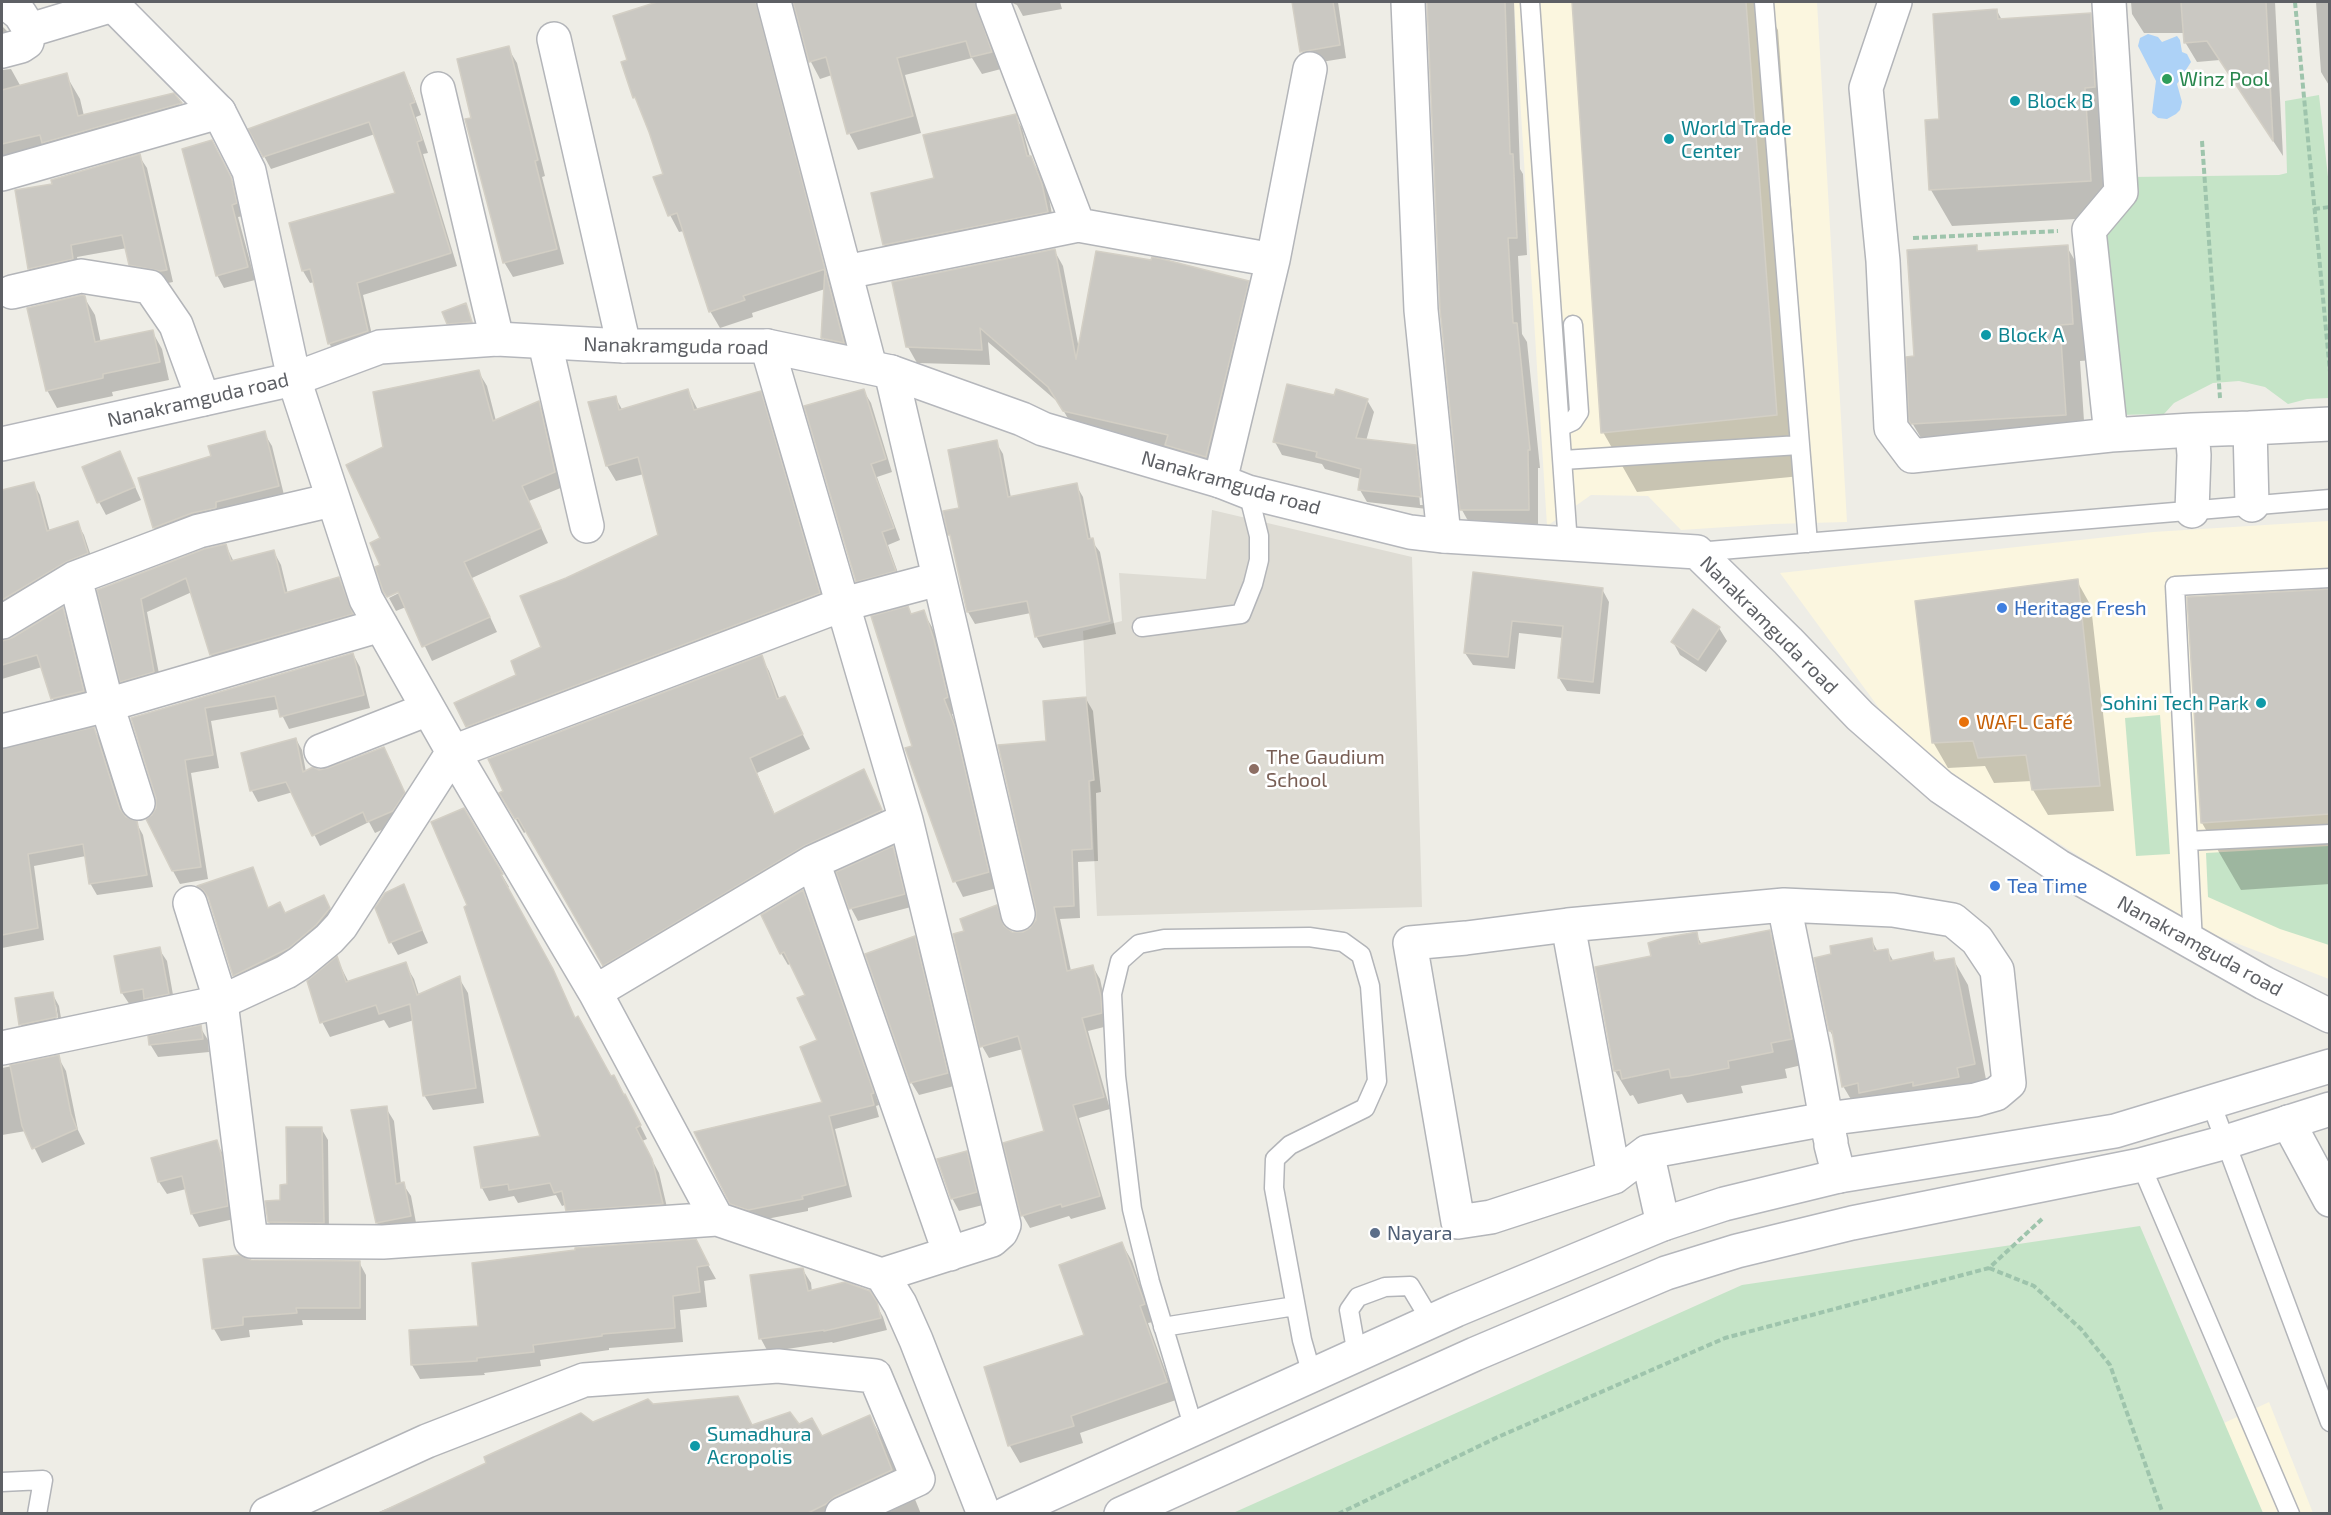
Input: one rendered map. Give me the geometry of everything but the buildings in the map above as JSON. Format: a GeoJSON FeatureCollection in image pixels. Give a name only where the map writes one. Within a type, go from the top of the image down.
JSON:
{"type":"FeatureCollection","features":[{"type":"Feature","properties":{"kind":"street"},"geometry":{"type":"LineString","coordinates":[[19,15],[61,2]]}},
{"type":"Feature","properties":{"kind":"street"},"geometry":{"type":"LineString","coordinates":[[774,2],[846,272],[880,369],[938,579],[1018,914]]}},
{"type":"Feature","properties":{"kind":"street"},"geometry":{"type":"LineString","coordinates":[[993,2],[1078,225]]}},
{"type":"Feature","properties":{"kind":"street"},"geometry":{"type":"LineString","coordinates":[[1408,2],[1421,310],[1444,537]]}},
{"type":"Feature","properties":{"kind":"street"},"geometry":{"type":"LineString","coordinates":[[1895,2],[1866,88],[1880,240],[1891,428],[1912,456],[2111,435],[2330,423]]}},
{"type":"Feature","properties":{"kind":"street"},"geometry":{"type":"LineString","coordinates":[[2109,2],[2121,192],[2089,230],[2111,435]]}},
{"type":"Feature","properties":{"kind":"street"},"geometry":{"type":"LineString","coordinates":[[19,15],[111,3],[219,112],[249,171],[294,379],[366,599],[453,752],[595,992],[717,1219]]}},
{"type":"Feature","properties":{"kind":"street"},"geometry":{"type":"LineString","coordinates":[[2,51],[27,42],[19,15]]}},
{"type":"Feature","properties":{"kind":"street"},"geometry":{"type":"LineString","coordinates":[[554,39],[624,346]]}},
{"type":"Feature","properties":{"kind":"street"},"geometry":{"type":"LineString","coordinates":[[1234,486],[1273,260],[1310,69]]}},
{"type":"Feature","properties":{"kind":"street"},"geometry":{"type":"LineString","coordinates":[[438,89],[497,339]]}},
{"type":"Feature","properties":{"kind":"street"},"geometry":{"type":"LineString","coordinates":[[2,174],[219,112]]}},
{"type":"Feature","properties":{"kind":"street"},"geometry":{"type":"LineString","coordinates":[[846,272],[1078,225],[1273,260]]}},
{"type":"Feature","properties":{"kind":"street"},"geometry":{"type":"LineString","coordinates":[[12,292],[81,276],[150,287],[176,325],[203,399]]}},
{"type":"Feature","properties":{"kind":"street","name":"Nanakramguda road"},"geometry":{"type":"LineString","coordinates":[[2,444],[294,379],[380,347],[497,339],[624,346],[767,346],[880,369],[1023,418],[1043,429],[1234,486],[1410,532],[1444,537],[1697,552],[1788,641],[1860,716],[1941,787],[2058,866],[2264,983],[2330,1016]]}},
{"type":"Feature","properties":{"kind":"street"},"geometry":{"type":"LineString","coordinates":[[545,343],[587,526]]}},
{"type":"Feature","properties":{"kind":"street"},"geometry":{"type":"LineString","coordinates":[[190,903],[221,1002],[251,1241],[383,1242],[717,1219],[882,1275],[992,1240],[1001,1232],[1004,1225],[906,820],[767,346]]}},
{"type":"Feature","properties":{"kind":"street"},"geometry":{"type":"LineString","coordinates":[[2222,429],[2252,505]]}},
{"type":"Feature","properties":{"kind":"street"},"geometry":{"type":"LineString","coordinates":[[2192,511],[2194,455],[2222,429]]}},
{"type":"Feature","properties":{"kind":"street"},"geometry":{"type":"LineString","coordinates":[[2,622],[75,578],[199,531],[332,500]]}},
{"type":"Feature","properties":{"kind":"street"},"geometry":{"type":"LineString","coordinates":[[75,578],[107,705],[138,803]]}},
{"type":"Feature","properties":{"kind":"street"},"geometry":{"type":"LineString","coordinates":[[2,1048],[221,1002],[286,972],[329,939],[349,914],[453,752],[844,604],[938,579]]}},
{"type":"Feature","properties":{"kind":"street"},"geometry":{"type":"LineString","coordinates":[[2,731],[107,705],[381,625]]}},
{"type":"Feature","properties":{"kind":"street"},"geometry":{"type":"LineString","coordinates":[[321,752],[428,709]]}},
{"type":"Feature","properties":{"kind":"street"},"geometry":{"type":"LineString","coordinates":[[595,992],[813,862],[906,820]]}},
{"type":"Feature","properties":{"kind":"street"},"geometry":{"type":"LineString","coordinates":[[813,862],[950,1254]]}},
{"type":"Feature","properties":{"kind":"street"},"geometry":{"type":"LineString","coordinates":[[1784,905],[1839,1176]]}},
{"type":"Feature","properties":{"kind":"street"},"geometry":{"type":"LineString","coordinates":[[1784,905],[1893,910],[1953,920],[1977,940],[1997,970],[2009,1083],[1996,1094],[1975,1100],[1826,1119],[1647,1152],[1614,1177],[1491,1217],[1458,1222],[1410,943],[1568,925],[1784,905]]}},
{"type":"Feature","properties":{"kind":"street"},"geometry":{"type":"LineString","coordinates":[[1568,925],[1614,1177]]}},
{"type":"Feature","properties":{"kind":"street"},"geometry":{"type":"LineString","coordinates":[[1006,1514],[1431,1321],[1663,1224],[1724,1204],[1839,1176],[2105,1133],[2330,1066]]}},
{"type":"Feature","properties":{"kind":"street"},"geometry":{"type":"LineString","coordinates":[[1121,1514],[1475,1354],[1666,1273],[1737,1251],[1852,1223],[2141,1165],[2226,1142],[2330,1109]]}},
{"type":"Feature","properties":{"kind":"street"},"geometry":{"type":"LineString","coordinates":[[2288,1122],[2330,1200]]}},
{"type":"Feature","properties":{"kind":"street"},"geometry":{"type":"LineString","coordinates":[[1647,1152],[1663,1224]]}},
{"type":"Feature","properties":{"kind":"street"},"geometry":{"type":"LineString","coordinates":[[882,1275],[900,1304],[916,1340],[984,1514]]}},
{"type":"Feature","properties":{"kind":"street"},"geometry":{"type":"LineString","coordinates":[[267,1514],[427,1441],[584,1380],[778,1366],[875,1376],[918,1479],[842,1514]]}},
{"type":"Feature","properties":{"kind":"lane"},"geometry":{"type":"LineString","coordinates":[[1530,2],[1568,544]]}},
{"type":"Feature","properties":{"kind":"lane"},"geometry":{"type":"LineString","coordinates":[[1764,2],[1808,543]]}},
{"type":"Feature","properties":{"kind":"lane"},"geometry":{"type":"LineString","coordinates":[[1560,426],[1573,421],[1579,411],[1573,325]]}},
{"type":"Feature","properties":{"kind":"lane"},"geometry":{"type":"LineString","coordinates":[[1563,460],[1799,445]]}},
{"type":"Feature","properties":{"kind":"lane"},"geometry":{"type":"LineString","coordinates":[[1142,627],[1241,614],[1259,560],[1259,536],[1234,486]]}},
{"type":"Feature","properties":{"kind":"lane"},"geometry":{"type":"LineString","coordinates":[[1697,552],[2330,500]]}},
{"type":"Feature","properties":{"kind":"lane"},"geometry":{"type":"LineString","coordinates":[[2193,943],[2175,586],[2330,578]]}},
{"type":"Feature","properties":{"kind":"lane"},"geometry":{"type":"LineString","coordinates":[[2188,841],[2330,834]]}},
{"type":"Feature","properties":{"kind":"lane"},"geometry":{"type":"LineString","coordinates":[[1194,1428],[1163,1327],[1132,1209],[1116,1076],[1112,994],[1120,961],[1139,944],[1164,939],[1309,937],[1343,942],[1361,955],[1370,986],[1377,1081],[1365,1108],[1290,1145],[1275,1159],[1274,1188],[1295,1306],[1312,1375]]}},
{"type":"Feature","properties":{"kind":"lane"},"geometry":{"type":"LineString","coordinates":[[2211,1103],[2330,1422]]}},
{"type":"Feature","properties":{"kind":"lane"},"geometry":{"type":"LineString","coordinates":[[2141,1165],[2290,1514]]}},
{"type":"Feature","properties":{"kind":"lane"},"geometry":{"type":"LineString","coordinates":[[1357,1354],[1349,1310],[1358,1297],[1384,1287],[1410,1286],[1431,1321]]}},
{"type":"Feature","properties":{"kind":"lane"},"geometry":{"type":"LineString","coordinates":[[1163,1327],[1295,1306]]}},
{"type":"Feature","properties":{"kind":"lane"},"geometry":{"type":"LineString","coordinates":[[2,1482],[43,1480],[37,1514]]}},
{"type":"Feature","properties":{"kind":"path"},"geometry":{"type":"LineString","coordinates":[[2295,2],[2330,372]]}},
{"type":"Feature","properties":{"kind":"path"},"geometry":{"type":"LineString","coordinates":[[2202,141],[2222,429]]}},
{"type":"Feature","properties":{"kind":"path"},"geometry":{"type":"LineString","coordinates":[[2314,209],[2330,207]]}},
{"type":"Feature","properties":{"kind":"path"},"geometry":{"type":"LineString","coordinates":[[1880,240],[2089,230]]}},
{"type":"Feature","properties":{"kind":"path"},"geometry":{"type":"LineString","coordinates":[[1338,1514],[1498,1437],[1725,1338],[1989,1268],[2046,1215]]}},
{"type":"Feature","properties":{"kind":"path"},"geometry":{"type":"LineString","coordinates":[[1989,1268],[2034,1286],[2081,1329],[2110,1365],[2163,1514]]}},
{"type":"Feature","properties":{"kind":"shaded area"},"geometry":{"type":"Polygon","coordinates":[[[1514,2],[1817,2],[1847,522],[1681,530],[1648,496],[1591,495],[1547,526],[1514,2]]]}},
{"type":"Feature","properties":{"kind":"shaded area","name":"The Gaudium School"},"geometry":{"type":"Polygon","coordinates":[[[1212,510],[1412,557],[1422,907],[1097,916],[1083,631],[1122,621],[1119,573],[1206,579],[1212,510]]]}},
{"type":"Feature","properties":{"kind":"shaded area"},"geometry":{"type":"Polygon","coordinates":[[[2329,521],[2329,979],[2182,922],[1955,777],[1879,708],[1780,573],[2153,532],[2329,521]]]}},
{"type":"Feature","properties":{"kind":"shaded area"},"geometry":{"type":"Polygon","coordinates":[[[2269,1402],[2313,1513],[2263,1513],[2224,1423],[2269,1402]]]}},
{"type":"Feature","properties":{"kind":"green space"},"geometry":{"type":"Polygon","coordinates":[[[2319,95],[2330,195],[2329,398],[2307,399],[2288,404],[2265,387],[2239,381],[2213,383],[2174,403],[2164,414],[2118,415],[2098,232],[2131,177],[2287,173],[2285,101],[2319,95]]]}},
{"type":"Feature","properties":{"kind":"green space"},"geometry":{"type":"Polygon","coordinates":[[[2160,715],[2170,854],[2136,856],[2125,718],[2160,715]]]}},
{"type":"Feature","properties":{"kind":"green space"},"geometry":{"type":"Polygon","coordinates":[[[2329,846],[2329,945],[2280,929],[2208,897],[2206,853],[2329,846]]]}},
{"type":"Feature","properties":{"kind":"green space"},"geometry":{"type":"Polygon","coordinates":[[[2140,1226],[2263,1513],[1233,1513],[1742,1285],[2140,1226]]]}},
{"type":"Feature","properties":{"kind":"water","name":"Winz Pool"},"geometry":{"type":"Polygon","coordinates":[[[2148,34],[2158,37],[2162,42],[2177,36],[2182,52],[2187,54],[2191,62],[2177,84],[2182,102],[2180,110],[2167,119],[2158,118],[2152,113],[2156,81],[2138,46],[2140,38],[2148,34]]]}},
{"type":"Feature","properties":{"kind":"place","name":"Winz Pool"},"geometry":{"type":"Point","coordinates":[2167,79]}},
{"type":"Feature","properties":{"kind":"place","name":"Block B"},"geometry":{"type":"Point","coordinates":[2015,101]}},
{"type":"Feature","properties":{"kind":"place","name":"World Trade Center"},"geometry":{"type":"Point","coordinates":[1669,139]}},
{"type":"Feature","properties":{"kind":"place","name":"Block A"},"geometry":{"type":"Point","coordinates":[1986,335]}},
{"type":"Feature","properties":{"kind":"place","name":"Heritage Fresh"},"geometry":{"type":"Point","coordinates":[2002,608]}},
{"type":"Feature","properties":{"kind":"place","name":"Sohini Tech Park"},"geometry":{"type":"Point","coordinates":[2261,703]}},
{"type":"Feature","properties":{"kind":"place","name":"WAFL Café"},"geometry":{"type":"Point","coordinates":[1964,722]}},
{"type":"Feature","properties":{"kind":"place","name":"The Gaudium School"},"geometry":{"type":"Point","coordinates":[1254,769]}},
{"type":"Feature","properties":{"kind":"place","name":"Tea Time"},"geometry":{"type":"Point","coordinates":[1995,886]}},
{"type":"Feature","properties":{"kind":"place","name":"Nayara"},"geometry":{"type":"Point","coordinates":[1375,1233]}},
{"type":"Feature","properties":{"kind":"place","name":"Sumadhura Acropolis"},"geometry":{"type":"Point","coordinates":[695,1446]}}]}
